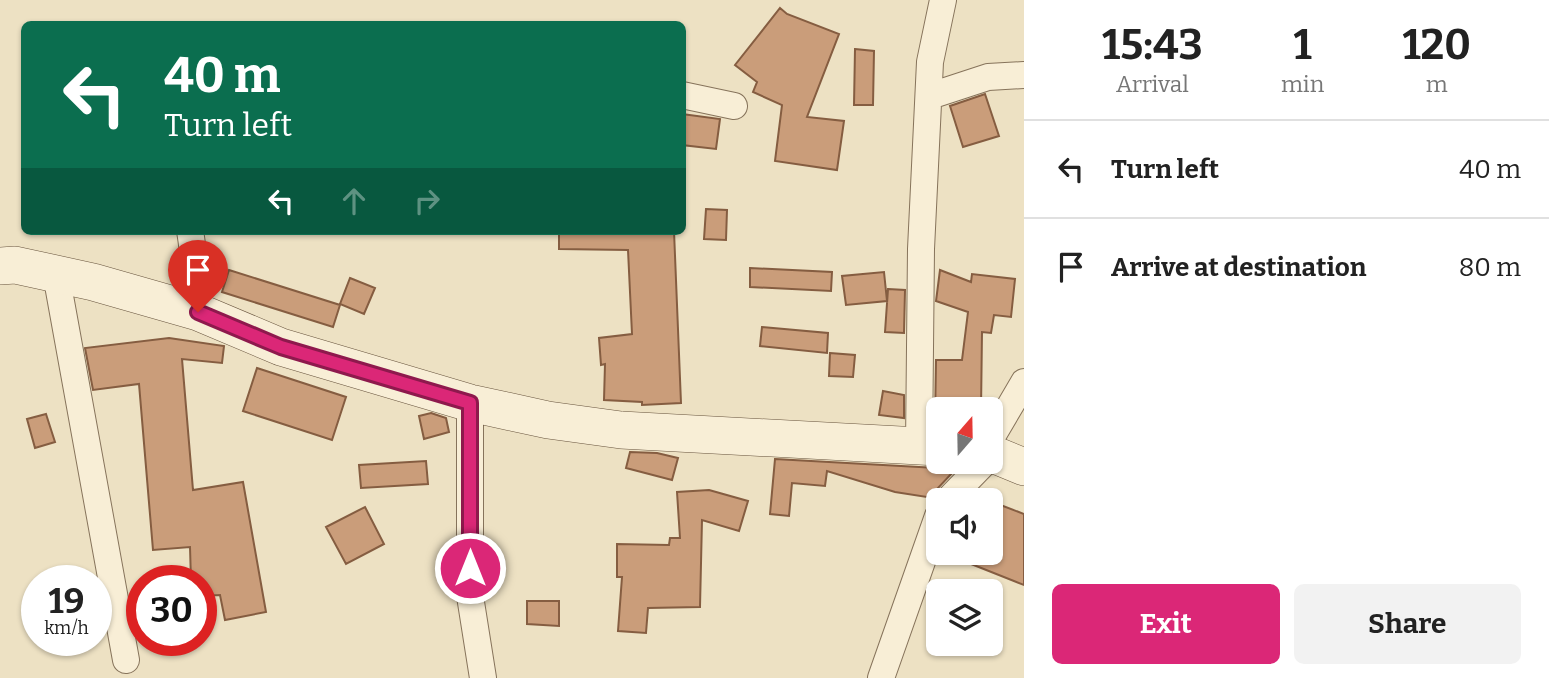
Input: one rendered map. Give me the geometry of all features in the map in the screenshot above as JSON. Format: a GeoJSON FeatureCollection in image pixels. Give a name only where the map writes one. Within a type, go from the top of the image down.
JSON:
{"type":"FeatureCollection","features":[{"type":"Feature","properties":{"kind":"street"},"geometry":{"type":"LineString","coordinates":[[926,397],[922,249],[930,62],[943,0]]}},
{"type":"Feature","properties":{"kind":"street"},"geometry":{"type":"LineString","coordinates":[[930,96],[988,77],[1024,75]]}},
{"type":"Feature","properties":{"kind":"street"},"geometry":{"type":"LineString","coordinates":[[686,96],[734,106]]}},
{"type":"Feature","properties":{"kind":"street"},"geometry":{"type":"LineString","coordinates":[[191,235],[196,261],[194,286],[198,312]]}},
{"type":"Feature","properties":{"kind":"street"},"geometry":{"type":"LineString","coordinates":[[0,266],[15,265],[56,274],[198,312],[281,347],[470,403],[548,420],[621,430],[926,447]]}},
{"type":"Feature","properties":{"kind":"street"},"geometry":{"type":"LineString","coordinates":[[56,274],[126,660]]}},
{"type":"Feature","properties":{"kind":"street"},"geometry":{"type":"LineString","coordinates":[[1003,438],[1024,382]]}},
{"type":"Feature","properties":{"kind":"street"},"geometry":{"type":"LineString","coordinates":[[470,403],[470,596],[483,678]]}},
{"type":"Feature","properties":{"kind":"street"},"geometry":{"type":"LineString","coordinates":[[961,488],[976,474]]}},
{"type":"Feature","properties":{"kind":"street"},"geometry":{"type":"LineString","coordinates":[[881,678],[926,550]]}},
{"type":"Feature","properties":{"kind":"building"},"geometry":{"type":"Polygon","coordinates":[[[780,8],[787,14],[839,34],[807,117],[844,121],[837,170],[775,161],[782,105],[753,92],[757,82],[735,65],[780,8]]]}},
{"type":"Feature","properties":{"kind":"building"},"geometry":{"type":"Polygon","coordinates":[[[855,49],[874,51],[873,105],[854,105],[855,49]]]}},
{"type":"Feature","properties":{"kind":"building"},"geometry":{"type":"Polygon","coordinates":[[[985,94],[999,136],[963,147],[950,106],[985,94]]]}},
{"type":"Feature","properties":{"kind":"building"},"geometry":{"type":"Polygon","coordinates":[[[686,115],[720,119],[716,149],[686,145],[686,115]]]}},
{"type":"Feature","properties":{"kind":"building"},"geometry":{"type":"Polygon","coordinates":[[[706,209],[727,210],[726,240],[704,239],[706,209]]]}},
{"type":"Feature","properties":{"kind":"building"},"geometry":{"type":"Polygon","coordinates":[[[559,235],[674,235],[681,403],[642,405],[642,402],[604,400],[605,364],[601,365],[599,338],[632,334],[628,250],[559,249],[559,235]]]}},
{"type":"Feature","properties":{"kind":"building"},"geometry":{"type":"Polygon","coordinates":[[[750,268],[832,272],[831,291],[750,287],[750,268]]]}},
{"type":"Feature","properties":{"kind":"building"},"geometry":{"type":"Polygon","coordinates":[[[229,270],[340,305],[333,327],[222,292],[229,270]]]}},
{"type":"Feature","properties":{"kind":"building"},"geometry":{"type":"Polygon","coordinates":[[[940,270],[971,282],[972,274],[1015,279],[1011,317],[994,315],[991,333],[982,332],[981,397],[935,397],[936,360],[962,360],[968,312],[936,301],[940,270]]]}},
{"type":"Feature","properties":{"kind":"building"},"geometry":{"type":"Polygon","coordinates":[[[884,272],[887,301],[846,305],[842,276],[884,272]]]}},
{"type":"Feature","properties":{"kind":"building"},"geometry":{"type":"Polygon","coordinates":[[[350,278],[375,288],[364,314],[340,304],[350,278]]]}},
{"type":"Feature","properties":{"kind":"building"},"geometry":{"type":"Polygon","coordinates":[[[888,289],[905,290],[904,333],[885,332],[888,289]]]}},
{"type":"Feature","properties":{"kind":"building"},"geometry":{"type":"Polygon","coordinates":[[[762,327],[828,333],[827,353],[760,346],[762,327]]]}},
{"type":"Feature","properties":{"kind":"building"},"geometry":{"type":"Polygon","coordinates":[[[169,338],[224,346],[222,363],[182,359],[193,490],[243,482],[266,612],[225,620],[220,595],[217,595],[217,565],[191,565],[190,547],[153,550],[139,384],[93,390],[85,348],[169,338]]]}},
{"type":"Feature","properties":{"kind":"building"},"geometry":{"type":"Polygon","coordinates":[[[830,353],[855,355],[853,377],[829,376],[830,353]]]}},
{"type":"Feature","properties":{"kind":"building"},"geometry":{"type":"Polygon","coordinates":[[[257,368],[346,397],[332,440],[243,411],[257,368]]]}},
{"type":"Feature","properties":{"kind":"building"},"geometry":{"type":"Polygon","coordinates":[[[883,391],[904,395],[904,418],[879,415],[883,391]]]}},
{"type":"Feature","properties":{"kind":"building"},"geometry":{"type":"Polygon","coordinates":[[[431,413],[446,418],[449,432],[424,439],[419,416],[431,413]]]}},
{"type":"Feature","properties":{"kind":"building"},"geometry":{"type":"Polygon","coordinates":[[[46,414],[55,442],[35,448],[27,419],[46,414]]]}},
{"type":"Feature","properties":{"kind":"building"},"geometry":{"type":"Polygon","coordinates":[[[630,452],[657,453],[678,458],[672,480],[626,468],[630,452]]]}},
{"type":"Feature","properties":{"kind":"building"},"geometry":{"type":"Polygon","coordinates":[[[775,459],[926,467],[926,474],[951,474],[938,488],[926,488],[926,497],[895,492],[827,471],[825,486],[792,483],[789,516],[770,514],[775,459]]]}},
{"type":"Feature","properties":{"kind":"building"},"geometry":{"type":"Polygon","coordinates":[[[426,461],[428,484],[361,488],[359,465],[426,461]]]}},
{"type":"Feature","properties":{"kind":"building"},"geometry":{"type":"Polygon","coordinates":[[[709,490],[748,501],[739,531],[702,520],[700,607],[648,608],[646,633],[618,631],[622,577],[617,577],[617,544],[669,545],[670,538],[680,538],[677,492],[709,490]]]}},
{"type":"Feature","properties":{"kind":"building"},"geometry":{"type":"Polygon","coordinates":[[[1003,506],[1024,514],[1024,585],[974,565],[1003,565],[1003,506]]]}},
{"type":"Feature","properties":{"kind":"building"},"geometry":{"type":"Polygon","coordinates":[[[365,507],[384,544],[346,564],[326,527],[365,507]]]}},
{"type":"Feature","properties":{"kind":"building"},"geometry":{"type":"Polygon","coordinates":[[[527,601],[559,601],[559,626],[527,624],[527,601]]]}},
{"type":"Feature","properties":{"kind":"route"},"geometry":{"type":"LineString","coordinates":[[198,312],[281,347],[470,403],[470,568]]}}]}
